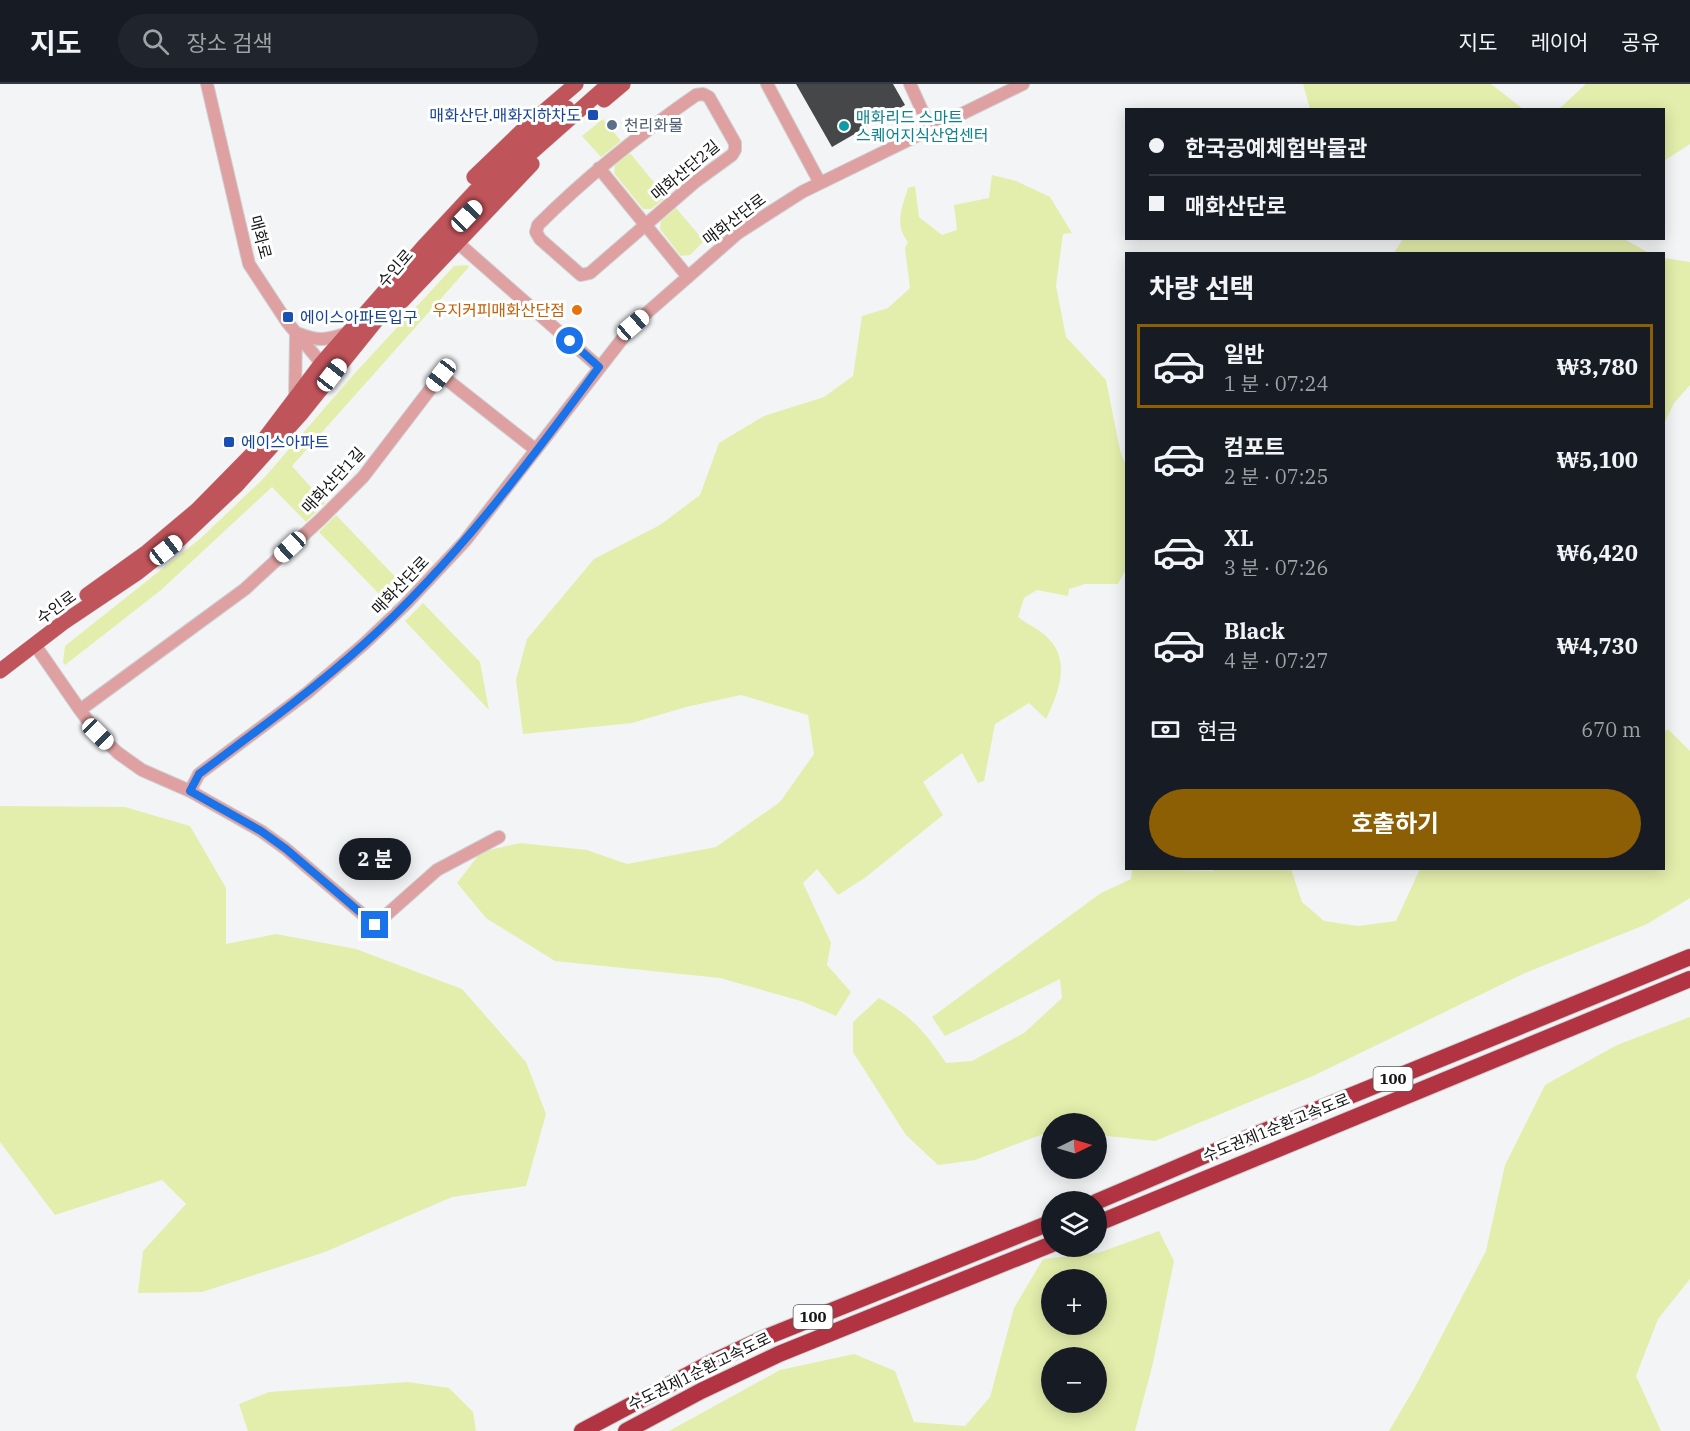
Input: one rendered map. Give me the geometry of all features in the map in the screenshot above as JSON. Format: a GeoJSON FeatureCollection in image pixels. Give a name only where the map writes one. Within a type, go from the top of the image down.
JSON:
{"type":"FeatureCollection","features":[{"type":"Feature","properties":{"kind":"highway","name":"수도권제1순환고속도로"},"geometry":{"type":"LineString","coordinates":[[1107,1197],[1690,957]]}},
{"type":"Feature","properties":{"kind":"highway","name":"수도권제1순환고속도로"},"geometry":{"type":"LineString","coordinates":[[1107,1219],[1690,979]]}},
{"type":"Feature","properties":{"kind":"highway","name":"수도권제1순환고속도로"},"geometry":{"type":"LineString","coordinates":[[582,1431],[710,1363],[764,1338],[1041,1225]]}},
{"type":"Feature","properties":{"kind":"highway","name":"수도권제1순환고속도로"},"geometry":{"type":"LineString","coordinates":[[626,1431],[701,1391],[779,1354],[1041,1248]]}},
{"type":"Feature","properties":{"kind":"main road"},"geometry":{"type":"LineString","coordinates":[[354,336],[360,305],[440,214],[493,158],[576,84]]}},
{"type":"Feature","properties":{"kind":"main road","name":"수인로"},"geometry":{"type":"LineString","coordinates":[[0,671],[137,573],[180,539],[267,454],[332,375],[354,336],[425,245],[494,171],[594,84]]}},
{"type":"Feature","properties":{"kind":"main road","name":"수인로"},"geometry":{"type":"LineString","coordinates":[[0,658],[147,552],[197,510],[256,450],[321,364],[354,336],[505,176],[609,84]]}},
{"type":"Feature","properties":{"kind":"main road"},"geometry":{"type":"LineString","coordinates":[[354,336],[380,325],[541,154],[623,84]]}},
{"type":"Feature","properties":{"kind":"street","name":"매화로"},"geometry":{"type":"LineString","coordinates":[[207,84],[249,264],[296,333],[332,375]]}},
{"type":"Feature","properties":{"kind":"street"},"geometry":{"type":"LineString","coordinates":[[767,84],[820,183]]}},
{"type":"Feature","properties":{"kind":"street"},"geometry":{"type":"LineString","coordinates":[[910,84],[930,128]]}},
{"type":"Feature","properties":{"kind":"street","name":"매화산단로"},"geometry":{"type":"LineString","coordinates":[[190,791],[199,774],[307,693],[406,604],[465,541],[633,325],[738,233],[779,205],[820,183],[1023,84]]}},
{"type":"Feature","properties":{"kind":"street","name":"매화산단2길"},"geometry":{"type":"LineString","coordinates":[[696,94],[704,94],[709,97],[735,143],[735,150],[646,226],[585,276],[540,239],[536,232],[538,225],[647,129],[696,94]]}},
{"type":"Feature","properties":{"kind":"street","name":"매화산단2길"},"geometry":{"type":"LineString","coordinates":[[600,168],[688,277]]}},
{"type":"Feature","properties":{"kind":"street"},"geometry":{"type":"LineString","coordinates":[[458,243],[599,367]]}},
{"type":"Feature","properties":{"kind":"street"},"geometry":{"type":"LineString","coordinates":[[295,399],[296,333],[315,340],[354,336]]}},
{"type":"Feature","properties":{"kind":"street","name":"매화산단1길"},"geometry":{"type":"LineString","coordinates":[[80,710],[245,589],[321,519],[363,477],[441,375],[536,450]]}},
{"type":"Feature","properties":{"kind":"street"},"geometry":{"type":"LineString","coordinates":[[35,645],[98,734],[118,753],[142,770],[190,791],[261,831],[286,849],[375,925],[436,870],[499,837]]}},
{"type":"Feature","properties":{"kind":"green space"},"geometry":{"type":"Polygon","coordinates":[[[1303,84],[1491,84],[1522,108],[1310,108],[1303,84]]]}},
{"type":"Feature","properties":{"kind":"green space"},"geometry":{"type":"Polygon","coordinates":[[[1586,84],[1690,84],[1690,144],[1665,160],[1665,108],[1560,108],[1586,84]]]}},
{"type":"Feature","properties":{"kind":"green space"},"geometry":{"type":"Polygon","coordinates":[[[603,119],[621,141],[601,157],[582,136],[603,119]]]}},
{"type":"Feature","properties":{"kind":"green space"},"geometry":{"type":"Polygon","coordinates":[[[630,153],[666,197],[651,209],[643,209],[614,173],[615,165],[630,153]]]}},
{"type":"Feature","properties":{"kind":"green space"},"geometry":{"type":"Polygon","coordinates":[[[992,175],[1016,181],[1050,197],[1072,233],[1063,234],[1056,286],[1066,337],[1106,380],[1120,450],[1125,463],[1125,571],[1118,584],[1085,584],[1069,589],[1068,596],[1037,590],[1024,598],[1018,617],[1046,636],[1056,648],[1060,658],[1058,689],[1046,719],[1029,703],[995,724],[984,781],[978,783],[962,753],[923,782],[943,815],[866,877],[838,895],[817,869],[803,883],[831,943],[827,965],[851,992],[836,1016],[801,1001],[720,978],[555,961],[486,918],[457,883],[481,852],[520,843],[587,850],[627,864],[716,847],[780,802],[814,754],[808,715],[741,695],[686,707],[632,723],[523,734],[516,680],[527,639],[594,559],[660,525],[700,495],[719,443],[764,416],[824,397],[853,376],[862,316],[888,308],[910,288],[905,248],[908,242],[900,222],[908,188],[915,186],[919,217],[942,235],[957,230],[954,205],[989,198],[992,175]]]}},
{"type":"Feature","properties":{"kind":"green space"},"geometry":{"type":"Polygon","coordinates":[[[676,208],[704,241],[690,255],[681,256],[660,229],[661,221],[676,208]]]}},
{"type":"Feature","properties":{"kind":"green space"},"geometry":{"type":"Polygon","coordinates":[[[1402,240],[1626,240],[1647,252],[1395,252],[1402,240]]]}},
{"type":"Feature","properties":{"kind":"green space"},"geometry":{"type":"Polygon","coordinates":[[[1665,258],[1690,262],[1690,385],[1674,403],[1665,422],[1665,258]]]}},
{"type":"Feature","properties":{"kind":"green space"},"geometry":{"type":"Polygon","coordinates":[[[467,265],[469,267],[292,466],[325,503],[306,522],[272,487],[161,590],[65,665],[63,662],[65,646],[201,538],[264,478],[355,373],[454,266],[467,265]]]}},
{"type":"Feature","properties":{"kind":"green space"},"geometry":{"type":"Polygon","coordinates":[[[336,515],[404,586],[387,602],[319,532],[336,515]]]}},
{"type":"Feature","properties":{"kind":"green space"},"geometry":{"type":"Polygon","coordinates":[[[423,603],[480,662],[489,710],[405,621],[423,603]]]}},
{"type":"Feature","properties":{"kind":"green space"},"geometry":{"type":"Polygon","coordinates":[[[1668,729],[1690,751],[1690,898],[1647,924],[1525,973],[1313,1076],[1155,1141],[1107,1136],[1107,1113],[1041,1113],[1041,1135],[975,1160],[938,1165],[906,1135],[853,1052],[853,1022],[879,998],[900,1011],[917,1026],[946,1063],[972,1061],[1024,1033],[1062,998],[1060,979],[945,1036],[932,1017],[1101,893],[1131,879],[1132,870],[1291,870],[1302,902],[1324,921],[1358,926],[1396,921],[1420,870],[1665,870],[1665,731],[1668,729]]]}},
{"type":"Feature","properties":{"kind":"green space"},"geometry":{"type":"Polygon","coordinates":[[[0,806],[125,807],[190,826],[226,888],[226,944],[276,934],[356,949],[462,989],[526,1062],[546,1114],[526,1186],[452,1197],[325,1252],[202,1292],[138,1293],[143,1251],[186,1204],[162,1180],[55,1215],[0,1142],[0,806]]]}},
{"type":"Feature","properties":{"kind":"green space"},"geometry":{"type":"Polygon","coordinates":[[[1690,1017],[1690,1279],[1658,1319],[1636,1376],[1661,1431],[1389,1431],[1415,1387],[1486,1251],[1505,1165],[1545,1085],[1617,1045],[1690,1017]]]}},
{"type":"Feature","properties":{"kind":"green space"},"geometry":{"type":"Polygon","coordinates":[[[1159,1231],[1174,1261],[1153,1363],[1135,1431],[669,1431],[780,1370],[854,1354],[895,1371],[914,1422],[965,1426],[990,1397],[1014,1308],[1043,1259],[1107,1257],[1107,1250],[1159,1231]]]}},
{"type":"Feature","properties":{"kind":"green space"},"geometry":{"type":"Polygon","coordinates":[[[408,1382],[449,1388],[473,1412],[476,1431],[248,1431],[239,1404],[269,1392],[408,1382]]]}},
{"type":"Feature","properties":{"kind":"building","name":"매화리드 스마트 스퀘어지식산업센터"},"geometry":{"type":"Polygon","coordinates":[[[796,84],[893,84],[905,105],[832,147],[796,84]]]}},
{"type":"Feature","properties":{"kind":"place","name":"매화산단.매화지하차도"},"geometry":{"type":"Point","coordinates":[593,115]}},
{"type":"Feature","properties":{"kind":"place","name":"천리화물"},"geometry":{"type":"Point","coordinates":[612,125]}},
{"type":"Feature","properties":{"kind":"place","name":"매화리드 스마트 스퀘어지식산업센터"},"geometry":{"type":"Point","coordinates":[844,126]}},
{"type":"Feature","properties":{"kind":"place","name":"우지커피매화산단점"},"geometry":{"type":"Point","coordinates":[577,310]}},
{"type":"Feature","properties":{"kind":"place","name":"에이스아파트입구"},"geometry":{"type":"Point","coordinates":[288,317]}},
{"type":"Feature","properties":{"kind":"place","name":"에이스아파트"},"geometry":{"type":"Point","coordinates":[229,442]}},
{"type":"Feature","properties":{"kind":"route"},"geometry":{"type":"LineString","coordinates":[[375,925],[286,849],[261,831],[190,791],[199,774],[307,693],[364,644],[406,604],[465,541],[599,367],[570,341]]}}]}
